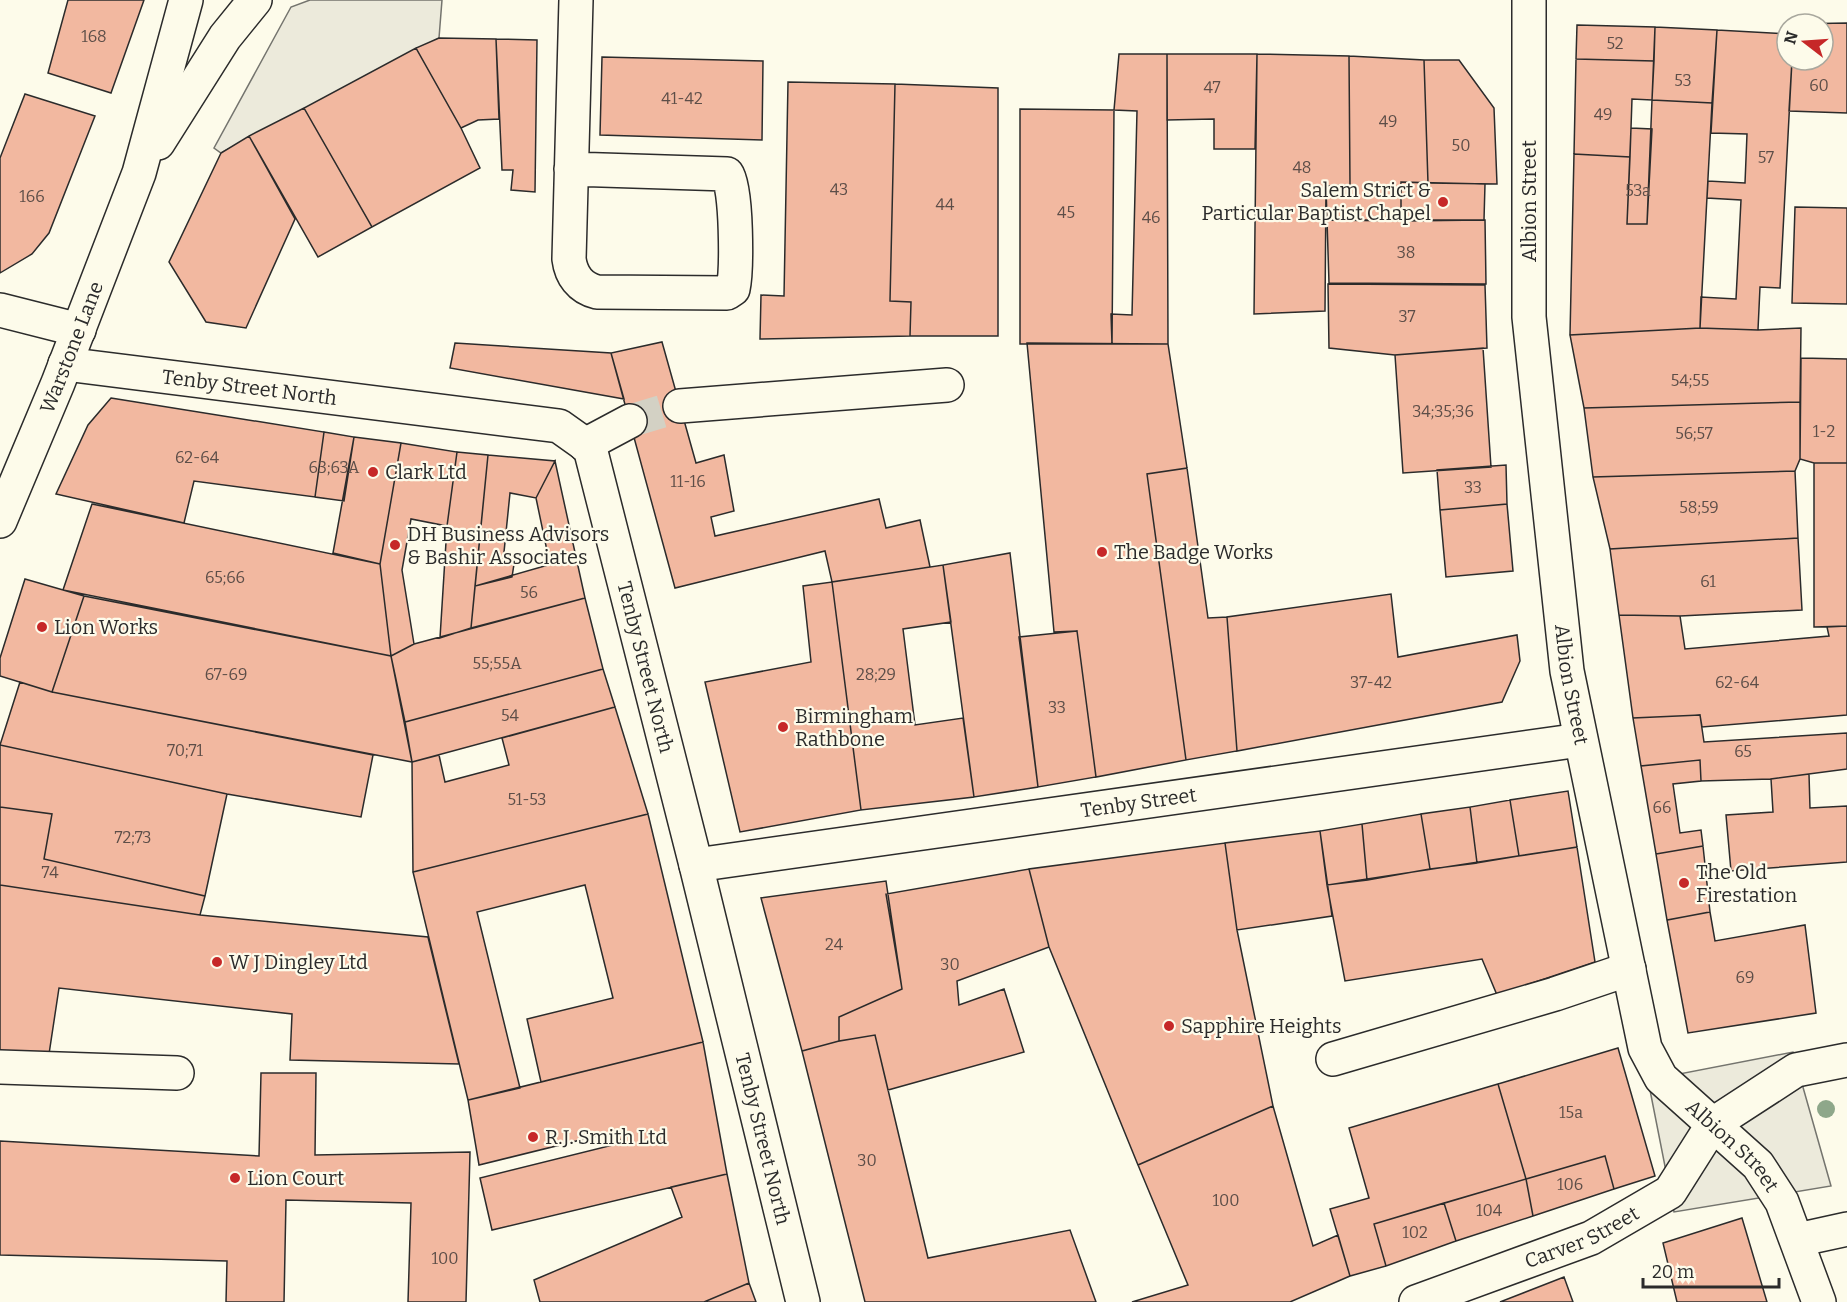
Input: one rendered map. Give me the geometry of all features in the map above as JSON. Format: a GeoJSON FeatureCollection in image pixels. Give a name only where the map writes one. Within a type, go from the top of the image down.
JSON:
{"type":"FeatureCollection","features":[{"type":"Feature","properties":{"kind":"street","name":"Warstone Lane"},"geometry":{"type":"LineString","coordinates":[[0,521],[79,330],[139,173],[186,0]]}},
{"type":"Feature","properties":{"kind":"street","name":"Warstone Lane"},"geometry":{"type":"LineString","coordinates":[[139,173],[225,37],[255,0]]}},
{"type":"Feature","properties":{"kind":"street"},"geometry":{"type":"LineString","coordinates":[[571,169],[727,174],[732,181],[734,210],[736,271],[733,289],[727,293],[597,292],[584,287],[573,273],[569,259],[571,169],[576,0]]}},
{"type":"Feature","properties":{"kind":"street","name":"Albion Street"},"geometry":{"type":"LineString","coordinates":[[1529,0],[1529,317],[1567,672],[1645,1048],[1661,1078],[1758,1165],[1782,1202],[1819,1302]]}},
{"type":"Feature","properties":{"kind":"street"},"geometry":{"type":"LineString","coordinates":[[0,310],[79,330]]}},
{"type":"Feature","properties":{"kind":"street","name":"Tenby Street North"},"geometry":{"type":"LineString","coordinates":[[65,364],[560,426],[590,448],[696,865],[803,1302]]}},
{"type":"Feature","properties":{"kind":"street"},"geometry":{"type":"LineString","coordinates":[[680,406],[947,385]]}},
{"type":"Feature","properties":{"kind":"street"},"geometry":{"type":"LineString","coordinates":[[585,445],[630,421]]}},
{"type":"Feature","properties":{"kind":"street","name":"Tenby Street"},"geometry":{"type":"LineString","coordinates":[[696,865],[1580,740]]}},
{"type":"Feature","properties":{"kind":"street"},"geometry":{"type":"LineString","coordinates":[[1333,1059],[1555,994],[1629,969]]}},
{"type":"Feature","properties":{"kind":"street"},"geometry":{"type":"LineString","coordinates":[[1713,1124],[1796,1070],[1847,1060]]}},
{"type":"Feature","properties":{"kind":"street"},"geometry":{"type":"LineString","coordinates":[[0,1067],[177,1073]]}},
{"type":"Feature","properties":{"kind":"street","name":"Carver Street"},"geometry":{"type":"LineString","coordinates":[[1416,1302],[1592,1238],[1670,1192],[1713,1124]]}},
{"type":"Feature","properties":{"kind":"street"},"geometry":{"type":"LineString","coordinates":[[1797,1240],[1847,1229]]}},
{"type":"Feature","properties":{"kind":"shaded area"},"geometry":{"type":"Polygon","coordinates":[[[310,0],[442,0],[439,38],[221,153],[214,148],[291,7],[310,0]]]}},
{"type":"Feature","properties":{"kind":"shaded area"},"geometry":{"type":"Polygon","coordinates":[[[1793,1052],[1831,1186],[1674,1212],[1648,1080],[1793,1052]]]}},
{"type":"Feature","properties":{"kind":"building"},"geometry":{"type":"Polygon","coordinates":[[[68,0],[144,0],[111,93],[48,73],[68,0]]]}},
{"type":"Feature","properties":{"kind":"building"},"geometry":{"type":"Polygon","coordinates":[[[1835,23],[1847,23],[1847,113],[1789,111],[1791,72],[1835,72],[1835,23]]]}},
{"type":"Feature","properties":{"kind":"building"},"geometry":{"type":"Polygon","coordinates":[[[1577,25],[1655,27],[1654,61],[1576,59],[1577,25]]]}},
{"type":"Feature","properties":{"kind":"building"},"geometry":{"type":"Polygon","coordinates":[[[1655,27],[1717,30],[1712,103],[1652,100],[1655,27]]]}},
{"type":"Feature","properties":{"kind":"building"},"geometry":{"type":"Polygon","coordinates":[[[1717,30],[1775,33],[1775,72],[1791,72],[1780,288],[1760,287],[1758,330],[1700,328],[1701,297],[1736,299],[1741,200],[1707,198],[1708,181],[1745,183],[1747,134],[1711,133],[1717,30]]]}},
{"type":"Feature","properties":{"kind":"building"},"geometry":{"type":"Polygon","coordinates":[[[439,38],[496,39],[499,119],[478,120],[461,128],[416,48],[439,38]]]}},
{"type":"Feature","properties":{"kind":"building"},"geometry":{"type":"Polygon","coordinates":[[[496,39],[537,40],[535,192],[511,190],[513,170],[502,170],[496,39]]]}},
{"type":"Feature","properties":{"kind":"building"},"geometry":{"type":"Polygon","coordinates":[[[416,48],[461,128],[480,168],[372,227],[304,108],[416,48]]]}},
{"type":"Feature","properties":{"kind":"building"},"geometry":{"type":"Polygon","coordinates":[[[1119,54],[1167,54],[1168,344],[1112,344],[1111,314],[1132,315],[1137,111],[1114,110],[1119,54]]]}},
{"type":"Feature","properties":{"kind":"building"},"geometry":{"type":"Polygon","coordinates":[[[1167,54],[1257,54],[1255,149],[1214,149],[1214,119],[1167,120],[1167,54]]]}},
{"type":"Feature","properties":{"kind":"building"},"geometry":{"type":"Polygon","coordinates":[[[1257,54],[1349,56],[1350,185],[1326,186],[1325,311],[1254,314],[1257,54]]]}},
{"type":"Feature","properties":{"kind":"building"},"geometry":{"type":"Polygon","coordinates":[[[1349,56],[1424,60],[1428,183],[1401,182],[1401,221],[1327,220],[1326,186],[1350,185],[1349,56]]]}},
{"type":"Feature","properties":{"kind":"building"},"geometry":{"type":"Polygon","coordinates":[[[602,57],[763,61],[762,140],[600,135],[602,57]]]}},
{"type":"Feature","properties":{"kind":"building"},"geometry":{"type":"Polygon","coordinates":[[[1576,59],[1654,61],[1652,100],[1632,99],[1630,157],[1574,154],[1576,59]]]}},
{"type":"Feature","properties":{"kind":"building"},"geometry":{"type":"Polygon","coordinates":[[[1424,60],[1459,60],[1494,108],[1497,184],[1428,183],[1424,60]]]}},
{"type":"Feature","properties":{"kind":"building"},"geometry":{"type":"Polygon","coordinates":[[[788,82],[895,84],[890,301],[911,302],[910,336],[760,339],[761,295],[784,296],[788,82]]]}},
{"type":"Feature","properties":{"kind":"building"},"geometry":{"type":"Polygon","coordinates":[[[895,84],[998,88],[998,336],[910,336],[911,302],[890,301],[895,84]]]}},
{"type":"Feature","properties":{"kind":"building"},"geometry":{"type":"Polygon","coordinates":[[[25,94],[95,116],[49,233],[32,254],[0,273],[0,158],[25,94]]]}},
{"type":"Feature","properties":{"kind":"building"},"geometry":{"type":"Polygon","coordinates":[[[1652,100],[1712,103],[1700,328],[1570,335],[1574,154],[1630,157],[1627,224],[1647,224],[1652,100]]]}},
{"type":"Feature","properties":{"kind":"building"},"geometry":{"type":"Polygon","coordinates":[[[304,108],[372,227],[318,257],[249,136],[304,108]]]}},
{"type":"Feature","properties":{"kind":"building"},"geometry":{"type":"Polygon","coordinates":[[[1020,109],[1114,110],[1112,344],[1020,344],[1020,109]]]}},
{"type":"Feature","properties":{"kind":"building"},"geometry":{"type":"Polygon","coordinates":[[[1631,128],[1652,129],[1647,224],[1627,224],[1631,128]]]}},
{"type":"Feature","properties":{"kind":"building"},"geometry":{"type":"Polygon","coordinates":[[[249,136],[295,219],[246,328],[206,322],[169,262],[221,153],[249,136]]]}},
{"type":"Feature","properties":{"kind":"building","name":"Salem Strict & Particular Baptist Chapel"},"geometry":{"type":"Polygon","coordinates":[[[1401,182],[1485,184],[1484,220],[1401,221],[1401,182]]]}},
{"type":"Feature","properties":{"kind":"building"},"geometry":{"type":"Polygon","coordinates":[[[1795,207],[1847,208],[1847,304],[1792,303],[1795,207]]]}},
{"type":"Feature","properties":{"kind":"building"},"geometry":{"type":"Polygon","coordinates":[[[1327,220],[1485,220],[1486,284],[1329,283],[1327,220]]]}},
{"type":"Feature","properties":{"kind":"building"},"geometry":{"type":"Polygon","coordinates":[[[1328,284],[1485,285],[1487,348],[1395,355],[1329,348],[1328,284]]]}},
{"type":"Feature","properties":{"kind":"building"},"geometry":{"type":"Polygon","coordinates":[[[1700,328],[1758,330],[1801,328],[1800,402],[1584,408],[1570,335],[1700,328]]]}},
{"type":"Feature","properties":{"kind":"building"},"geometry":{"type":"Polygon","coordinates":[[[662,342],[696,463],[724,455],[734,511],[711,517],[715,536],[879,499],[886,528],[920,520],[930,567],[832,582],[825,551],[675,588],[611,353],[662,342]]]}},
{"type":"Feature","properties":{"kind":"building"},"geometry":{"type":"Polygon","coordinates":[[[455,343],[611,353],[624,399],[450,368],[455,343]]]}},
{"type":"Feature","properties":{"kind":"building","name":"The Badge Works"},"geometry":{"type":"Polygon","coordinates":[[[1027,343],[1168,344],[1187,468],[1147,474],[1186,760],[1096,777],[1077,631],[1054,632],[1027,343]]]}},
{"type":"Feature","properties":{"kind":"building"},"geometry":{"type":"Polygon","coordinates":[[[1483,348],[1491,467],[1403,473],[1395,355],[1483,348]]]}},
{"type":"Feature","properties":{"kind":"building"},"geometry":{"type":"Polygon","coordinates":[[[1801,358],[1847,359],[1847,463],[1814,463],[1800,459],[1801,358]]]}},
{"type":"Feature","properties":{"kind":"building"},"geometry":{"type":"Polygon","coordinates":[[[111,398],[324,432],[315,497],[194,481],[184,523],[56,494],[88,425],[111,398]]]}},
{"type":"Feature","properties":{"kind":"building"},"geometry":{"type":"Polygon","coordinates":[[[1800,402],[1800,459],[1795,471],[1593,477],[1584,408],[1800,402]]]}},
{"type":"Feature","properties":{"kind":"building"},"geometry":{"type":"Polygon","coordinates":[[[324,432],[354,437],[344,501],[315,497],[324,432]]]}},
{"type":"Feature","properties":{"kind":"building","name":"Clark Ltd"},"geometry":{"type":"Polygon","coordinates":[[[354,437],[401,443],[380,564],[333,553],[354,437]]]}},
{"type":"Feature","properties":{"kind":"building","name":"DH Business Advisors & Bashir Associates"},"geometry":{"type":"Polygon","coordinates":[[[401,443],[457,452],[447,526],[411,519],[402,570],[414,644],[391,656],[380,564],[401,443]]]}},
{"type":"Feature","properties":{"kind":"building"},"geometry":{"type":"Polygon","coordinates":[[[457,452],[488,455],[471,628],[440,638],[447,526],[457,452]]]}},
{"type":"Feature","properties":{"kind":"building"},"geometry":{"type":"Polygon","coordinates":[[[488,455],[555,461],[536,498],[510,493],[503,562],[514,564],[512,577],[475,586],[488,455]]]}},
{"type":"Feature","properties":{"kind":"building"},"geometry":{"type":"Polygon","coordinates":[[[555,461],[576,557],[550,565],[536,498],[555,461]]]}},
{"type":"Feature","properties":{"kind":"building"},"geometry":{"type":"Polygon","coordinates":[[[1814,463],[1847,463],[1847,626],[1814,627],[1814,463]]]}},
{"type":"Feature","properties":{"kind":"building"},"geometry":{"type":"Polygon","coordinates":[[[1506,465],[1507,504],[1440,510],[1437,470],[1506,465]]]}},
{"type":"Feature","properties":{"kind":"building"},"geometry":{"type":"Polygon","coordinates":[[[1187,468],[1208,618],[1227,617],[1237,751],[1186,760],[1147,474],[1187,468]]]}},
{"type":"Feature","properties":{"kind":"building"},"geometry":{"type":"Polygon","coordinates":[[[1795,471],[1798,538],[1610,549],[1593,477],[1795,471]]]}},
{"type":"Feature","properties":{"kind":"building"},"geometry":{"type":"Polygon","coordinates":[[[92,504],[380,564],[391,656],[63,590],[92,504]]]}},
{"type":"Feature","properties":{"kind":"building"},"geometry":{"type":"Polygon","coordinates":[[[1507,504],[1513,571],[1446,577],[1440,510],[1507,504]]]}},
{"type":"Feature","properties":{"kind":"building"},"geometry":{"type":"Polygon","coordinates":[[[1798,538],[1802,610],[1680,616],[1619,615],[1610,549],[1798,538]]]}},
{"type":"Feature","properties":{"kind":"building"},"geometry":{"type":"Polygon","coordinates":[[[1010,553],[1038,787],[974,797],[943,565],[1010,553]]]}},
{"type":"Feature","properties":{"kind":"building"},"geometry":{"type":"Polygon","coordinates":[[[576,557],[585,598],[471,628],[475,586],[576,557]]]}},
{"type":"Feature","properties":{"kind":"building"},"geometry":{"type":"Polygon","coordinates":[[[943,565],[951,622],[903,629],[915,725],[963,718],[974,797],[861,810],[832,582],[943,565]]]}},
{"type":"Feature","properties":{"kind":"building","name":"Lion Works"},"geometry":{"type":"Polygon","coordinates":[[[25,579],[84,596],[52,692],[0,676],[0,658],[25,579]]]}},
{"type":"Feature","properties":{"kind":"building","name":"Birmingham Rathbone"},"geometry":{"type":"Polygon","coordinates":[[[832,582],[861,810],[740,832],[705,682],[811,662],[803,586],[832,582]]]}},
{"type":"Feature","properties":{"kind":"building"},"geometry":{"type":"Polygon","coordinates":[[[1391,594],[1398,657],[1517,635],[1520,661],[1502,702],[1237,751],[1227,617],[1391,594]]]}},
{"type":"Feature","properties":{"kind":"building"},"geometry":{"type":"Polygon","coordinates":[[[84,596],[391,656],[412,762],[52,692],[84,596]]]}},
{"type":"Feature","properties":{"kind":"building"},"geometry":{"type":"Polygon","coordinates":[[[585,598],[603,669],[405,722],[391,656],[414,644],[585,598]]]}},
{"type":"Feature","properties":{"kind":"building"},"geometry":{"type":"Polygon","coordinates":[[[1619,615],[1680,616],[1685,649],[1829,636],[1827,627],[1847,626],[1847,715],[1702,727],[1700,715],[1633,718],[1619,615]]]}},
{"type":"Feature","properties":{"kind":"building"},"geometry":{"type":"Polygon","coordinates":[[[1077,631],[1096,777],[1038,787],[1019,637],[1077,631]]]}},
{"type":"Feature","properties":{"kind":"building"},"geometry":{"type":"Polygon","coordinates":[[[603,669],[615,707],[412,762],[405,722],[603,669]]]}},
{"type":"Feature","properties":{"kind":"building"},"geometry":{"type":"Polygon","coordinates":[[[20,682],[52,692],[373,755],[361,817],[227,794],[0,745],[20,682]]]}},
{"type":"Feature","properties":{"kind":"building"},"geometry":{"type":"Polygon","coordinates":[[[615,707],[648,814],[413,872],[412,762],[439,755],[445,782],[509,765],[502,738],[615,707]]]}},
{"type":"Feature","properties":{"kind":"building"},"geometry":{"type":"Polygon","coordinates":[[[1700,715],[1704,742],[1847,733],[1847,769],[1771,779],[1701,781],[1700,760],[1641,766],[1633,718],[1700,715]]]}},
{"type":"Feature","properties":{"kind":"building"},"geometry":{"type":"Polygon","coordinates":[[[0,745],[227,794],[205,896],[44,859],[52,814],[0,807],[0,745]]]}},
{"type":"Feature","properties":{"kind":"building"},"geometry":{"type":"Polygon","coordinates":[[[1700,760],[1701,781],[1673,784],[1680,833],[1701,830],[1703,846],[1656,854],[1641,766],[1700,760]]]}},
{"type":"Feature","properties":{"kind":"building"},"geometry":{"type":"Polygon","coordinates":[[[1809,774],[1810,808],[1847,806],[1847,862],[1731,871],[1726,815],[1773,812],[1771,779],[1809,774]]]}},
{"type":"Feature","properties":{"kind":"building"},"geometry":{"type":"Polygon","coordinates":[[[1568,791],[1577,847],[1519,856],[1510,800],[1568,791]]]}},
{"type":"Feature","properties":{"kind":"building"},"geometry":{"type":"Polygon","coordinates":[[[1510,800],[1519,856],[1477,863],[1470,807],[1510,800]]]}},
{"type":"Feature","properties":{"kind":"building"},"geometry":{"type":"Polygon","coordinates":[[[0,807],[52,814],[44,859],[205,896],[200,915],[0,885],[0,807]]]}},
{"type":"Feature","properties":{"kind":"building"},"geometry":{"type":"Polygon","coordinates":[[[1470,807],[1477,863],[1430,869],[1421,814],[1470,807]]]}},
{"type":"Feature","properties":{"kind":"building"},"geometry":{"type":"Polygon","coordinates":[[[648,814],[703,1042],[541,1082],[527,1019],[613,998],[585,885],[477,912],[520,1088],[468,1100],[413,872],[648,814]]]}},
{"type":"Feature","properties":{"kind":"building"},"geometry":{"type":"Polygon","coordinates":[[[1421,814],[1430,869],[1367,880],[1362,824],[1421,814]]]}},
{"type":"Feature","properties":{"kind":"building"},"geometry":{"type":"Polygon","coordinates":[[[1362,824],[1367,880],[1327,885],[1320,831],[1362,824]]]}},
{"type":"Feature","properties":{"kind":"building"},"geometry":{"type":"Polygon","coordinates":[[[1320,831],[1332,916],[1237,930],[1225,843],[1320,831]]]}},
{"type":"Feature","properties":{"kind":"building","name":"Sapphire Heights"},"geometry":{"type":"Polygon","coordinates":[[[1225,843],[1237,930],[1273,1106],[1138,1165],[1049,947],[1029,869],[1225,843]]]}},
{"type":"Feature","properties":{"kind":"building"},"geometry":{"type":"Polygon","coordinates":[[[1703,846],[1710,912],[1667,920],[1656,854],[1703,846]]]}},
{"type":"Feature","properties":{"kind":"building"},"geometry":{"type":"Polygon","coordinates":[[[1577,847],[1595,962],[1497,995],[1482,959],[1345,981],[1327,885],[1577,847]]]}},
{"type":"Feature","properties":{"kind":"building"},"geometry":{"type":"Polygon","coordinates":[[[1029,869],[1049,947],[957,981],[959,1005],[1004,989],[1024,1052],[888,1090],[875,1035],[839,1041],[839,1017],[902,989],[886,894],[1029,869]]]}},
{"type":"Feature","properties":{"kind":"building"},"geometry":{"type":"Polygon","coordinates":[[[886,881],[902,989],[839,1017],[839,1041],[802,1051],[761,898],[886,881]]]}},
{"type":"Feature","properties":{"kind":"building","name":"W J Dingley Ltd"},"geometry":{"type":"Polygon","coordinates":[[[0,885],[200,915],[428,937],[459,1064],[290,1060],[292,1014],[59,988],[49,1054],[0,1053],[0,885]]]}},
{"type":"Feature","properties":{"kind":"building","name":"The Old Firestation"},"geometry":{"type":"Polygon","coordinates":[[[1710,912],[1715,941],[1805,925],[1816,1013],[1688,1033],[1667,920],[1710,912]]]}},
{"type":"Feature","properties":{"kind":"building"},"geometry":{"type":"Polygon","coordinates":[[[875,1035],[928,1258],[1070,1230],[1096,1302],[865,1302],[802,1051],[839,1041],[875,1035]]]}},
{"type":"Feature","properties":{"kind":"building","name":"R.J. Smith Ltd"},"geometry":{"type":"Polygon","coordinates":[[[703,1042],[727,1174],[492,1230],[480,1178],[621,1143],[617,1131],[479,1165],[468,1100],[703,1042]]]}},
{"type":"Feature","properties":{"kind":"building"},"geometry":{"type":"Polygon","coordinates":[[[1618,1048],[1655,1176],[1614,1189],[1605,1156],[1526,1179],[1498,1084],[1618,1048]]]}},
{"type":"Feature","properties":{"kind":"building","name":"Lion Court"},"geometry":{"type":"Polygon","coordinates":[[[261,1073],[316,1073],[315,1155],[470,1152],[466,1302],[408,1302],[411,1203],[286,1200],[284,1302],[226,1302],[227,1261],[0,1255],[0,1141],[259,1156],[261,1073]]]}},
{"type":"Feature","properties":{"kind":"building"},"geometry":{"type":"Polygon","coordinates":[[[1498,1084],[1526,1179],[1374,1224],[1386,1266],[1350,1276],[1330,1209],[1369,1198],[1349,1128],[1498,1084]]]}},
{"type":"Feature","properties":{"kind":"building"},"geometry":{"type":"Polygon","coordinates":[[[1273,1106],[1313,1246],[1338,1235],[1350,1276],[1290,1302],[1132,1302],[1188,1285],[1138,1165],[1273,1106]]]}},
{"type":"Feature","properties":{"kind":"building"},"geometry":{"type":"Polygon","coordinates":[[[1605,1156],[1614,1189],[1533,1216],[1526,1179],[1605,1156]]]}},
{"type":"Feature","properties":{"kind":"building"},"geometry":{"type":"Polygon","coordinates":[[[727,1174],[749,1283],[704,1302],[540,1302],[534,1280],[682,1217],[671,1187],[727,1174]]]}},
{"type":"Feature","properties":{"kind":"building"},"geometry":{"type":"Polygon","coordinates":[[[1526,1179],[1533,1216],[1456,1241],[1444,1203],[1526,1179]]]}},
{"type":"Feature","properties":{"kind":"building"},"geometry":{"type":"Polygon","coordinates":[[[1444,1203],[1456,1241],[1386,1266],[1374,1224],[1444,1203]]]}},
{"type":"Feature","properties":{"kind":"building"},"geometry":{"type":"Polygon","coordinates":[[[1742,1218],[1767,1302],[1677,1302],[1663,1243],[1742,1218]]]}},
{"type":"Feature","properties":{"kind":"building"},"geometry":{"type":"Polygon","coordinates":[[[1564,1277],[1573,1302],[1500,1302],[1564,1277]]]}},
{"type":"Feature","properties":{"kind":"building"},"geometry":{"type":"Polygon","coordinates":[[[749,1283],[756,1302],[704,1302],[749,1283]]]}},
{"type":"Feature","properties":{"kind":"tunnel"},"geometry":{"type":"LineString","coordinates":[[630,421],[680,406]]}},
{"type":"Feature","properties":{"kind":"place","name":"Salem Strict & Particular Baptist Chapel"},"geometry":{"type":"Point","coordinates":[1443,202]}},
{"type":"Feature","properties":{"kind":"place","name":"Clark Ltd"},"geometry":{"type":"Point","coordinates":[373,472]}},
{"type":"Feature","properties":{"kind":"place","name":"DH Business Advisors & Bashir Associates"},"geometry":{"type":"Point","coordinates":[395,545]}},
{"type":"Feature","properties":{"kind":"place","name":"The Badge Works"},"geometry":{"type":"Point","coordinates":[1102,552]}},
{"type":"Feature","properties":{"kind":"place","name":"Lion Works"},"geometry":{"type":"Point","coordinates":[42,627]}},
{"type":"Feature","properties":{"kind":"place","name":"Birmingham Rathbone"},"geometry":{"type":"Point","coordinates":[783,727]}},
{"type":"Feature","properties":{"kind":"place","name":"The Old Firestation"},"geometry":{"type":"Point","coordinates":[1684,883]}},
{"type":"Feature","properties":{"kind":"place","name":"W J Dingley Ltd"},"geometry":{"type":"Point","coordinates":[217,962]}},
{"type":"Feature","properties":{"kind":"place","name":"Sapphire Heights"},"geometry":{"type":"Point","coordinates":[1169,1026]}},
{"type":"Feature","properties":{"kind":"place","name":"R.J. Smith Ltd"},"geometry":{"type":"Point","coordinates":[533,1137]}},
{"type":"Feature","properties":{"kind":"place","name":"Lion Court"},"geometry":{"type":"Point","coordinates":[235,1178]}}]}
